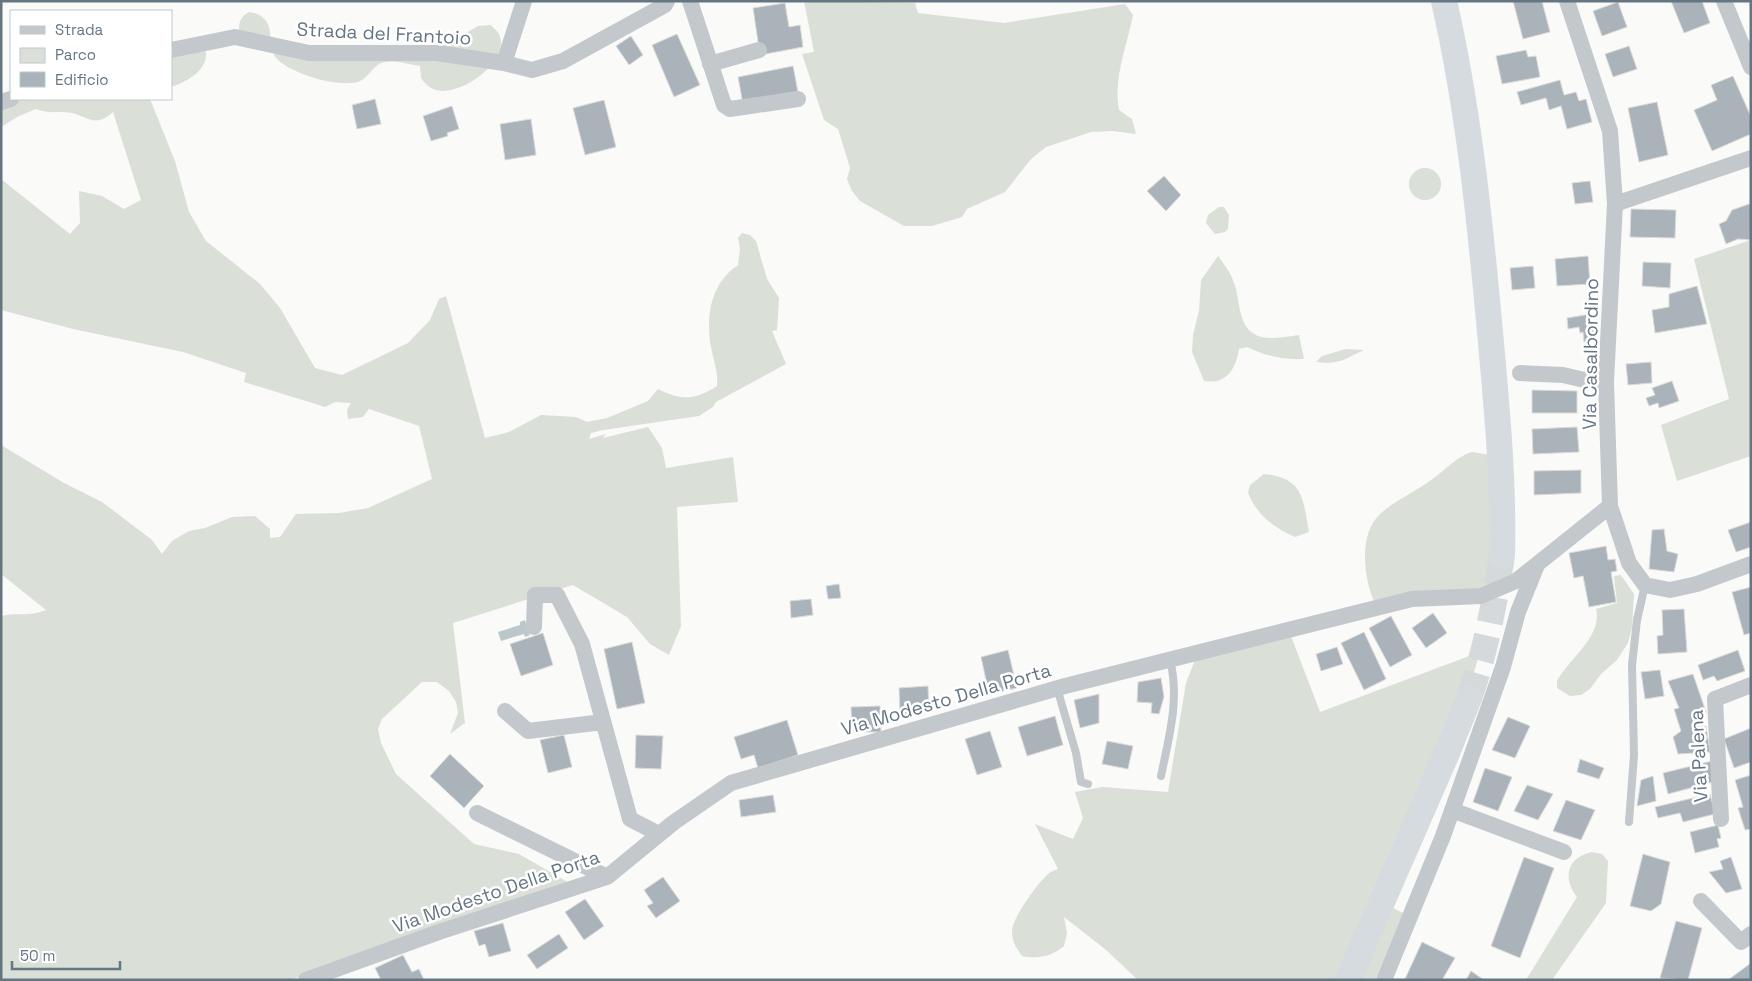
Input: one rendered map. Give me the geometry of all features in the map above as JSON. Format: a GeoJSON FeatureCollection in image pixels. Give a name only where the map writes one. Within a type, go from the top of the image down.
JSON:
{"type":"FeatureCollection","features":[{"type":"Feature","properties":{"kind":"highway"},"geometry":{"type":"LineString","coordinates":[[1444,1],[1466,112],[1491,346],[1503,489],[1502,556]]}},
{"type":"Feature","properties":{"kind":"highway"},"geometry":{"type":"LineString","coordinates":[[1348,980],[1469,698]]}},
{"type":"Feature","properties":{"kind":"street"},"geometry":{"type":"LineString","coordinates":[[504,62],[524,1]]}},
{"type":"Feature","properties":{"kind":"street"},"geometry":{"type":"LineString","coordinates":[[690,1],[724,105],[730,110],[798,98]]}},
{"type":"Feature","properties":{"kind":"street","name":"Via Casalbordino"},"geometry":{"type":"LineString","coordinates":[[1567,1],[1610,131],[1615,204],[1606,382],[1610,506],[1629,563],[1645,585]]}},
{"type":"Feature","properties":{"kind":"street"},"geometry":{"type":"LineString","coordinates":[[1724,1],[1751,67]]}},
{"type":"Feature","properties":{"kind":"street"},"geometry":{"type":"LineString","coordinates":[[1736,1],[1751,39]]}},
{"type":"Feature","properties":{"kind":"street","name":"Strada del Frantoio"},"geometry":{"type":"LineString","coordinates":[[172,50],[234,38],[309,53],[437,53],[504,62],[532,70],[554,65],[602,42],[668,2]]}},
{"type":"Feature","properties":{"kind":"street"},"geometry":{"type":"LineString","coordinates":[[710,64],[759,50]]}},
{"type":"Feature","properties":{"kind":"street"},"geometry":{"type":"LineString","coordinates":[[1615,204],[1751,158]]}},
{"type":"Feature","properties":{"kind":"street"},"geometry":{"type":"LineString","coordinates":[[1520,373],[1563,375],[1598,383],[1606,382]]}},
{"type":"Feature","properties":{"kind":"street","name":"Via Modesto Della Porta"},"geometry":{"type":"LineString","coordinates":[[306,980],[439,932],[607,877],[659,834],[731,783],[1057,688],[1412,599],[1481,596],[1516,580],[1610,506]]}},
{"type":"Feature","properties":{"kind":"street"},"geometry":{"type":"LineString","coordinates":[[1384,980],[1452,810],[1503,667],[1518,612],[1537,564]]}},
{"type":"Feature","properties":{"kind":"street"},"geometry":{"type":"LineString","coordinates":[[1645,585],[1670,590],[1697,584],[1751,564]]}},
{"type":"Feature","properties":{"kind":"street"},"geometry":{"type":"LineString","coordinates":[[534,627],[535,595],[557,595],[582,644],[630,819],[659,834]]}},
{"type":"Feature","properties":{"kind":"street","name":"Via Palena"},"geometry":{"type":"LineString","coordinates":[[1721,819],[1715,699],[1751,685]]}},
{"type":"Feature","properties":{"kind":"street"},"geometry":{"type":"LineString","coordinates":[[505,711],[528,732],[603,722]]}},
{"type":"Feature","properties":{"kind":"street"},"geometry":{"type":"LineString","coordinates":[[1452,810],[1564,852]]}},
{"type":"Feature","properties":{"kind":"street"},"geometry":{"type":"LineString","coordinates":[[477,813],[607,877]]}},
{"type":"Feature","properties":{"kind":"street"},"geometry":{"type":"LineString","coordinates":[[1701,901],[1741,942],[1751,934]]}},
{"type":"Feature","properties":{"kind":"lane"},"geometry":{"type":"LineString","coordinates":[[1629,822],[1634,755],[1632,665],[1637,620],[1645,585]]}},
{"type":"Feature","properties":{"kind":"lane"},"geometry":{"type":"LineString","coordinates":[[1161,776],[1171,728],[1175,694],[1170,660]]}},
{"type":"Feature","properties":{"kind":"lane"},"geometry":{"type":"LineString","coordinates":[[1057,688],[1076,753],[1081,782],[1088,784]]}},
{"type":"Feature","properties":{"kind":"green space"},"geometry":{"type":"Polygon","coordinates":[[[804,1],[915,3],[918,13],[1004,23],[1125,4],[1133,15],[1119,74],[1119,110],[1132,119],[1136,134],[1112,131],[1091,132],[1046,147],[1031,159],[1005,192],[967,209],[962,217],[932,226],[904,226],[860,201],[852,191],[847,179],[850,168],[838,129],[824,120],[802,54],[814,52],[804,1]]]}},
{"type":"Feature","properties":{"kind":"green space"},"geometry":{"type":"Polygon","coordinates":[[[249,12],[263,17],[268,24],[270,39],[239,32],[241,20],[249,12]]]}},
{"type":"Feature","properties":{"kind":"green space"},"geometry":{"type":"Polygon","coordinates":[[[491,25],[498,33],[501,45],[498,56],[480,76],[468,84],[444,91],[433,89],[426,84],[421,78],[420,66],[385,62],[375,67],[362,80],[353,83],[342,83],[315,78],[301,73],[289,68],[274,55],[275,51],[434,47],[451,42],[478,26],[491,25]]]}},
{"type":"Feature","properties":{"kind":"green space"},"geometry":{"type":"Polygon","coordinates":[[[202,47],[206,53],[203,65],[194,75],[172,87],[172,54],[202,47]]]}},
{"type":"Feature","properties":{"kind":"green space"},"geometry":{"type":"Polygon","coordinates":[[[13,100],[150,100],[175,161],[189,212],[206,241],[260,284],[280,308],[315,368],[342,375],[408,343],[430,320],[439,299],[446,296],[485,438],[509,432],[541,415],[576,417],[587,422],[607,418],[648,401],[658,389],[674,396],[688,397],[702,394],[717,386],[717,373],[709,328],[711,304],[721,282],[738,265],[740,249],[738,238],[742,233],[750,235],[756,241],[767,279],[779,298],[777,330],[772,331],[786,364],[716,402],[713,407],[699,416],[603,430],[591,433],[589,439],[606,434],[603,438],[648,427],[662,448],[666,468],[733,457],[738,502],[677,507],[681,626],[669,655],[650,644],[627,617],[573,585],[453,623],[465,723],[450,734],[458,713],[456,702],[449,691],[437,682],[422,682],[382,719],[378,729],[381,743],[396,774],[474,844],[519,854],[571,884],[290,980],[1,980],[1,616],[35,613],[46,610],[1,574],[1,445],[64,483],[102,502],[152,540],[162,554],[172,541],[189,531],[205,528],[232,517],[255,516],[270,529],[270,538],[280,537],[296,514],[339,513],[368,508],[432,479],[419,426],[369,409],[363,417],[348,419],[347,410],[351,403],[335,402],[325,407],[244,382],[246,373],[183,352],[73,329],[1,310],[1,179],[70,234],[80,223],[79,191],[102,196],[124,209],[141,200],[113,112],[107,117],[92,120],[72,113],[46,112],[36,109],[19,116],[1,127],[1,104],[13,100]]]}},
{"type":"Feature","properties":{"kind":"green space"},"geometry":{"type":"Polygon","coordinates":[[[1425,168],[1431,169],[1436,173],[1440,178],[1440,190],[1436,195],[1431,199],[1425,200],[1419,199],[1414,195],[1410,190],[1409,184],[1410,178],[1414,173],[1419,169],[1425,168]]]}},
{"type":"Feature","properties":{"kind":"green space"},"geometry":{"type":"Polygon","coordinates":[[[1219,207],[1224,207],[1229,215],[1228,229],[1225,232],[1215,234],[1206,223],[1208,215],[1219,207]]]}},
{"type":"Feature","properties":{"kind":"green space"},"geometry":{"type":"Polygon","coordinates":[[[1751,240],[1751,456],[1677,481],[1661,425],[1729,399],[1694,259],[1751,240]]]}},
{"type":"Feature","properties":{"kind":"green space"},"geometry":{"type":"Polygon","coordinates":[[[1218,256],[1233,279],[1244,324],[1256,335],[1263,337],[1280,338],[1299,335],[1304,359],[1275,357],[1247,347],[1239,349],[1232,369],[1224,378],[1212,382],[1204,381],[1192,352],[1193,335],[1199,311],[1201,280],[1218,256]]]}},
{"type":"Feature","properties":{"kind":"green space"},"geometry":{"type":"Polygon","coordinates":[[[1346,349],[1364,350],[1336,362],[1316,362],[1322,356],[1346,349]]]}},
{"type":"Feature","properties":{"kind":"green space"},"geometry":{"type":"Polygon","coordinates":[[[1472,452],[1490,455],[1492,588],[1374,602],[1370,592],[1365,556],[1368,533],[1373,523],[1380,514],[1392,505],[1425,484],[1460,457],[1472,452]]]}},
{"type":"Feature","properties":{"kind":"green space"},"geometry":{"type":"Polygon","coordinates":[[[1264,474],[1277,476],[1294,485],[1303,500],[1309,532],[1295,537],[1273,525],[1256,508],[1248,493],[1250,485],[1264,474]]]}},
{"type":"Feature","properties":{"kind":"green space"},"geometry":{"type":"Polygon","coordinates":[[[1621,575],[1634,594],[1632,627],[1628,643],[1617,660],[1601,674],[1590,689],[1581,695],[1570,696],[1557,688],[1557,681],[1584,647],[1595,629],[1596,609],[1617,603],[1614,576],[1621,575]]]}},
{"type":"Feature","properties":{"kind":"green space"},"geometry":{"type":"Polygon","coordinates":[[[1291,636],[1320,712],[1480,652],[1474,672],[1338,980],[1138,980],[1105,949],[1064,917],[1067,933],[1064,946],[1054,953],[1044,956],[1022,956],[1014,941],[1013,925],[1026,901],[1038,885],[1049,873],[1058,869],[1035,824],[1073,839],[1083,818],[1075,792],[1102,787],[1168,792],[1186,683],[1195,660],[1291,636]]]}},
{"type":"Feature","properties":{"kind":"green space"},"geometry":{"type":"Polygon","coordinates":[[[1592,852],[1602,854],[1608,861],[1606,903],[1552,980],[1526,980],[1577,897],[1570,883],[1569,876],[1572,863],[1577,858],[1592,852]]]}},
{"type":"Feature","properties":{"kind":"green space"},"geometry":{"type":"Polygon","coordinates":[[[1393,908],[1403,913],[1375,980],[1358,980],[1393,908]]]}},
{"type":"Feature","properties":{"kind":"shaded area"},"geometry":{"type":"Polygon","coordinates":[[[525,620],[530,635],[525,637],[524,634],[501,641],[498,632],[520,625],[520,622],[525,620]]]}},
{"type":"Feature","properties":{"kind":"building"},"geometry":{"type":"Polygon","coordinates":[[[1513,1],[1542,1],[1550,32],[1523,39],[1513,1]]]}},
{"type":"Feature","properties":{"kind":"building"},"geometry":{"type":"Polygon","coordinates":[[[1671,1],[1702,1],[1710,23],[1684,33],[1671,1]]]}},
{"type":"Feature","properties":{"kind":"building"},"geometry":{"type":"Polygon","coordinates":[[[1618,2],[1627,27],[1602,36],[1593,11],[1618,2]]]}},
{"type":"Feature","properties":{"kind":"building"},"geometry":{"type":"Polygon","coordinates":[[[785,3],[789,27],[800,25],[803,47],[760,55],[753,8],[785,3]]]}},
{"type":"Feature","properties":{"kind":"building"},"geometry":{"type":"Polygon","coordinates":[[[677,34],[700,85],[674,97],[652,45],[677,34]]]}},
{"type":"Feature","properties":{"kind":"building"},"geometry":{"type":"Polygon","coordinates":[[[631,36],[643,55],[629,65],[616,46],[631,36]]]}},
{"type":"Feature","properties":{"kind":"building"},"geometry":{"type":"Polygon","coordinates":[[[1629,46],[1637,69],[1613,77],[1605,54],[1629,46]]]}},
{"type":"Feature","properties":{"kind":"building"},"geometry":{"type":"Polygon","coordinates":[[[1526,50],[1528,57],[1536,56],[1540,77],[1502,84],[1496,56],[1526,50]]]}},
{"type":"Feature","properties":{"kind":"building"},"geometry":{"type":"Polygon","coordinates":[[[793,66],[798,92],[743,104],[738,77],[793,66]]]}},
{"type":"Feature","properties":{"kind":"building"},"geometry":{"type":"Polygon","coordinates":[[[1733,76],[1751,117],[1751,134],[1712,151],[1694,110],[1717,100],[1711,85],[1733,76]]]}},
{"type":"Feature","properties":{"kind":"building"},"geometry":{"type":"Polygon","coordinates":[[[1560,80],[1564,95],[1576,92],[1579,101],[1586,99],[1592,122],[1567,129],[1561,106],[1549,110],[1546,98],[1521,105],[1517,92],[1560,80]]]}},
{"type":"Feature","properties":{"kind":"building"},"geometry":{"type":"Polygon","coordinates":[[[375,99],[381,124],[357,129],[352,105],[375,99]]]}},
{"type":"Feature","properties":{"kind":"building"},"geometry":{"type":"Polygon","coordinates":[[[604,100],[616,147],[585,155],[573,108],[604,100]]]}},
{"type":"Feature","properties":{"kind":"building"},"geometry":{"type":"Polygon","coordinates":[[[1657,102],[1668,155],[1639,162],[1628,108],[1657,102]]]}},
{"type":"Feature","properties":{"kind":"building"},"geometry":{"type":"Polygon","coordinates":[[[452,106],[459,129],[447,133],[448,136],[431,141],[423,116],[452,106]]]}},
{"type":"Feature","properties":{"kind":"building"},"geometry":{"type":"Polygon","coordinates":[[[531,119],[536,155],[505,160],[500,124],[531,119]]]}},
{"type":"Feature","properties":{"kind":"building"},"geometry":{"type":"Polygon","coordinates":[[[1164,176],[1181,195],[1166,211],[1147,191],[1164,176]]]}},
{"type":"Feature","properties":{"kind":"building"},"geometry":{"type":"Polygon","coordinates":[[[1590,181],[1593,202],[1575,204],[1572,183],[1590,181]]]}},
{"type":"Feature","properties":{"kind":"building"},"geometry":{"type":"Polygon","coordinates":[[[1751,205],[1751,240],[1738,239],[1726,244],[1719,224],[1726,221],[1732,210],[1751,205]]]}},
{"type":"Feature","properties":{"kind":"building"},"geometry":{"type":"Polygon","coordinates":[[[1631,209],[1676,210],[1675,238],[1630,237],[1631,209]]]}},
{"type":"Feature","properties":{"kind":"building"},"geometry":{"type":"Polygon","coordinates":[[[1588,256],[1590,284],[1557,286],[1555,259],[1588,256]]]}},
{"type":"Feature","properties":{"kind":"building"},"geometry":{"type":"Polygon","coordinates":[[[1643,262],[1671,263],[1670,288],[1642,286],[1643,262]]]}},
{"type":"Feature","properties":{"kind":"building"},"geometry":{"type":"Polygon","coordinates":[[[1533,266],[1535,288],[1512,290],[1510,268],[1533,266]]]}},
{"type":"Feature","properties":{"kind":"building"},"geometry":{"type":"Polygon","coordinates":[[[1697,286],[1707,324],[1655,333],[1652,310],[1669,307],[1669,294],[1697,286]]]}},
{"type":"Feature","properties":{"kind":"building"},"geometry":{"type":"Polygon","coordinates":[[[1591,314],[1595,340],[1584,342],[1583,332],[1580,333],[1579,327],[1568,329],[1567,318],[1591,314]]]}},
{"type":"Feature","properties":{"kind":"building"},"geometry":{"type":"Polygon","coordinates":[[[1651,362],[1652,383],[1628,385],[1626,364],[1651,362]]]}},
{"type":"Feature","properties":{"kind":"building"},"geometry":{"type":"Polygon","coordinates":[[[1672,381],[1679,401],[1659,408],[1658,403],[1649,406],[1646,398],[1655,395],[1652,388],[1672,381]]]}},
{"type":"Feature","properties":{"kind":"building"},"geometry":{"type":"Polygon","coordinates":[[[1532,390],[1577,391],[1577,413],[1532,413],[1532,390]]]}},
{"type":"Feature","properties":{"kind":"building"},"geometry":{"type":"Polygon","coordinates":[[[1577,427],[1579,452],[1533,454],[1532,429],[1577,427]]]}},
{"type":"Feature","properties":{"kind":"building"},"geometry":{"type":"Polygon","coordinates":[[[1581,470],[1581,493],[1534,495],[1534,471],[1581,470]]]}},
{"type":"Feature","properties":{"kind":"building"},"geometry":{"type":"Polygon","coordinates":[[[1751,522],[1751,547],[1736,552],[1728,530],[1751,522]]]}},
{"type":"Feature","properties":{"kind":"building"},"geometry":{"type":"Polygon","coordinates":[[[1664,529],[1667,551],[1678,554],[1674,572],[1649,569],[1652,530],[1664,529]]]}},
{"type":"Feature","properties":{"kind":"building"},"geometry":{"type":"Polygon","coordinates":[[[1606,546],[1608,560],[1615,559],[1617,571],[1611,572],[1616,602],[1589,607],[1583,576],[1574,578],[1569,553],[1606,546]]]}},
{"type":"Feature","properties":{"kind":"building"},"geometry":{"type":"Polygon","coordinates":[[[839,584],[841,598],[828,599],[826,586],[839,584]]]}},
{"type":"Feature","properties":{"kind":"building"},"geometry":{"type":"Polygon","coordinates":[[[1751,587],[1751,633],[1744,635],[1732,592],[1751,587]]]}},
{"type":"Feature","properties":{"kind":"building"},"geometry":{"type":"Polygon","coordinates":[[[811,599],[813,615],[791,618],[790,601],[811,599]]]}},
{"type":"Feature","properties":{"kind":"building"},"geometry":{"type":"Polygon","coordinates":[[[1684,609],[1687,652],[1658,654],[1657,636],[1663,635],[1662,610],[1684,609]]]}},
{"type":"Feature","properties":{"kind":"building"},"geometry":{"type":"Polygon","coordinates":[[[1433,613],[1447,633],[1426,648],[1412,628],[1433,613]]]}},
{"type":"Feature","properties":{"kind":"building"},"geometry":{"type":"Polygon","coordinates":[[[1391,616],[1412,655],[1390,667],[1369,628],[1391,616]]]}},
{"type":"Feature","properties":{"kind":"building"},"geometry":{"type":"Polygon","coordinates":[[[1364,632],[1386,679],[1364,690],[1341,643],[1364,632]]]}},
{"type":"Feature","properties":{"kind":"building"},"geometry":{"type":"Polygon","coordinates":[[[543,633],[553,665],[521,676],[510,644],[543,633]]]}},
{"type":"Feature","properties":{"kind":"building"},"geometry":{"type":"Polygon","coordinates":[[[632,642],[645,703],[617,709],[604,649],[632,642]]]}},
{"type":"Feature","properties":{"kind":"building"},"geometry":{"type":"Polygon","coordinates":[[[1337,647],[1343,664],[1321,671],[1316,654],[1337,647]]]}},
{"type":"Feature","properties":{"kind":"building"},"geometry":{"type":"Polygon","coordinates":[[[1008,650],[1017,688],[989,694],[981,657],[1008,650]]]}},
{"type":"Feature","properties":{"kind":"building"},"geometry":{"type":"Polygon","coordinates":[[[1738,650],[1745,671],[1717,681],[1714,676],[1703,680],[1698,665],[1738,650]]]}},
{"type":"Feature","properties":{"kind":"building"},"geometry":{"type":"Polygon","coordinates":[[[1660,670],[1664,696],[1645,699],[1641,672],[1660,670]]]}},
{"type":"Feature","properties":{"kind":"building"},"geometry":{"type":"Polygon","coordinates":[[[1693,674],[1706,712],[1692,716],[1695,726],[1706,726],[1710,752],[1678,754],[1673,737],[1681,731],[1674,709],[1679,708],[1668,681],[1693,674]]]}},
{"type":"Feature","properties":{"kind":"building"},"geometry":{"type":"Polygon","coordinates":[[[1161,678],[1164,697],[1159,714],[1151,713],[1152,703],[1137,702],[1138,682],[1161,678]]]}},
{"type":"Feature","properties":{"kind":"building"},"geometry":{"type":"Polygon","coordinates":[[[928,686],[929,712],[900,714],[899,688],[928,686]]]}},
{"type":"Feature","properties":{"kind":"building"},"geometry":{"type":"Polygon","coordinates":[[[1099,694],[1099,723],[1080,728],[1074,700],[1099,694]]]}},
{"type":"Feature","properties":{"kind":"building"},"geometry":{"type":"Polygon","coordinates":[[[880,706],[881,732],[852,732],[851,707],[880,706]]]}},
{"type":"Feature","properties":{"kind":"building"},"geometry":{"type":"Polygon","coordinates":[[[1055,716],[1063,745],[1027,756],[1018,727],[1055,716]]]}},
{"type":"Feature","properties":{"kind":"building"},"geometry":{"type":"Polygon","coordinates":[[[1508,717],[1530,726],[1515,758],[1492,750],[1508,717]]]}},
{"type":"Feature","properties":{"kind":"building"},"geometry":{"type":"Polygon","coordinates":[[[787,720],[798,755],[758,768],[754,755],[741,759],[734,737],[787,720]]]}},
{"type":"Feature","properties":{"kind":"building"},"geometry":{"type":"Polygon","coordinates":[[[1751,728],[1751,762],[1734,768],[1724,739],[1751,728]]]}},
{"type":"Feature","properties":{"kind":"building"},"geometry":{"type":"Polygon","coordinates":[[[990,731],[1002,767],[977,775],[965,739],[990,731]]]}},
{"type":"Feature","properties":{"kind":"building"},"geometry":{"type":"Polygon","coordinates":[[[564,735],[572,767],[548,773],[540,740],[564,735]]]}},
{"type":"Feature","properties":{"kind":"building"},"geometry":{"type":"Polygon","coordinates":[[[636,735],[663,736],[661,769],[635,768],[636,735]]]}},
{"type":"Feature","properties":{"kind":"building"},"geometry":{"type":"Polygon","coordinates":[[[1107,741],[1133,746],[1128,769],[1102,764],[1107,741]]]}},
{"type":"Feature","properties":{"kind":"building"},"geometry":{"type":"Polygon","coordinates":[[[450,754],[484,786],[464,808],[430,776],[450,754]]]}},
{"type":"Feature","properties":{"kind":"building"},"geometry":{"type":"Polygon","coordinates":[[[1580,759],[1604,768],[1599,779],[1577,772],[1580,759]]]}},
{"type":"Feature","properties":{"kind":"building"},"geometry":{"type":"Polygon","coordinates":[[[1712,761],[1717,781],[1668,794],[1663,773],[1712,761]]]}},
{"type":"Feature","properties":{"kind":"building"},"geometry":{"type":"Polygon","coordinates":[[[1485,768],[1512,777],[1498,811],[1473,802],[1485,768]]]}},
{"type":"Feature","properties":{"kind":"building"},"geometry":{"type":"Polygon","coordinates":[[[1751,775],[1751,829],[1745,830],[1738,808],[1743,807],[1735,780],[1751,775]]]}},
{"type":"Feature","properties":{"kind":"building"},"geometry":{"type":"Polygon","coordinates":[[[1653,776],[1656,801],[1637,806],[1641,780],[1653,776]]]}},
{"type":"Feature","properties":{"kind":"building"},"geometry":{"type":"Polygon","coordinates":[[[1527,785],[1553,794],[1538,820],[1514,811],[1527,785]]]}},
{"type":"Feature","properties":{"kind":"building"},"geometry":{"type":"Polygon","coordinates":[[[1710,794],[1715,814],[1683,822],[1680,813],[1658,818],[1655,807],[1710,794]]]}},
{"type":"Feature","properties":{"kind":"building"},"geometry":{"type":"Polygon","coordinates":[[[773,795],[776,812],[741,817],[739,800],[773,795]]]}},
{"type":"Feature","properties":{"kind":"building"},"geometry":{"type":"Polygon","coordinates":[[[1566,800],[1595,810],[1581,840],[1553,831],[1566,800]]]}},
{"type":"Feature","properties":{"kind":"building"},"geometry":{"type":"Polygon","coordinates":[[[1718,825],[1721,838],[1717,839],[1719,847],[1695,853],[1690,832],[1718,825]]]}},
{"type":"Feature","properties":{"kind":"building"},"geometry":{"type":"Polygon","coordinates":[[[1643,854],[1670,862],[1661,904],[1651,911],[1630,906],[1643,854]]]}},
{"type":"Feature","properties":{"kind":"building"},"geometry":{"type":"Polygon","coordinates":[[[1524,857],[1554,868],[1520,958],[1491,946],[1524,857]]]}},
{"type":"Feature","properties":{"kind":"building"},"geometry":{"type":"Polygon","coordinates":[[[1731,857],[1742,889],[1726,893],[1709,872],[1723,869],[1720,861],[1731,857]]]}},
{"type":"Feature","properties":{"kind":"building"},"geometry":{"type":"Polygon","coordinates":[[[663,877],[680,901],[656,918],[647,906],[653,903],[644,890],[663,877]]]}},
{"type":"Feature","properties":{"kind":"building"},"geometry":{"type":"Polygon","coordinates":[[[585,899],[604,926],[584,940],[565,912],[585,899]]]}},
{"type":"Feature","properties":{"kind":"building"},"geometry":{"type":"Polygon","coordinates":[[[1676,921],[1702,928],[1688,980],[1660,978],[1676,921]]]}},
{"type":"Feature","properties":{"kind":"building"},"geometry":{"type":"Polygon","coordinates":[[[503,923],[511,951],[489,957],[485,944],[479,946],[474,931],[503,923]]]}},
{"type":"Feature","properties":{"kind":"building"},"geometry":{"type":"Polygon","coordinates":[[[559,934],[568,948],[537,969],[527,955],[559,934]]]}},
{"type":"Feature","properties":{"kind":"building"},"geometry":{"type":"Polygon","coordinates":[[[1422,942],[1455,958],[1442,980],[1405,979],[1422,942]]]}},
{"type":"Feature","properties":{"kind":"building"},"geometry":{"type":"Polygon","coordinates":[[[403,955],[412,972],[419,969],[424,980],[381,980],[375,968],[403,955]]]}},
{"type":"Feature","properties":{"kind":"building"},"geometry":{"type":"Polygon","coordinates":[[[1751,963],[1751,980],[1728,980],[1751,963]]]}},
{"type":"Feature","properties":{"kind":"building"},"geometry":{"type":"Polygon","coordinates":[[[1471,971],[1484,980],[1466,980],[1471,971]]]}},
{"type":"Feature","properties":{"kind":"tunnel"},"geometry":{"type":"LineString","coordinates":[[1469,698],[1485,645],[1502,556]]}}]}
